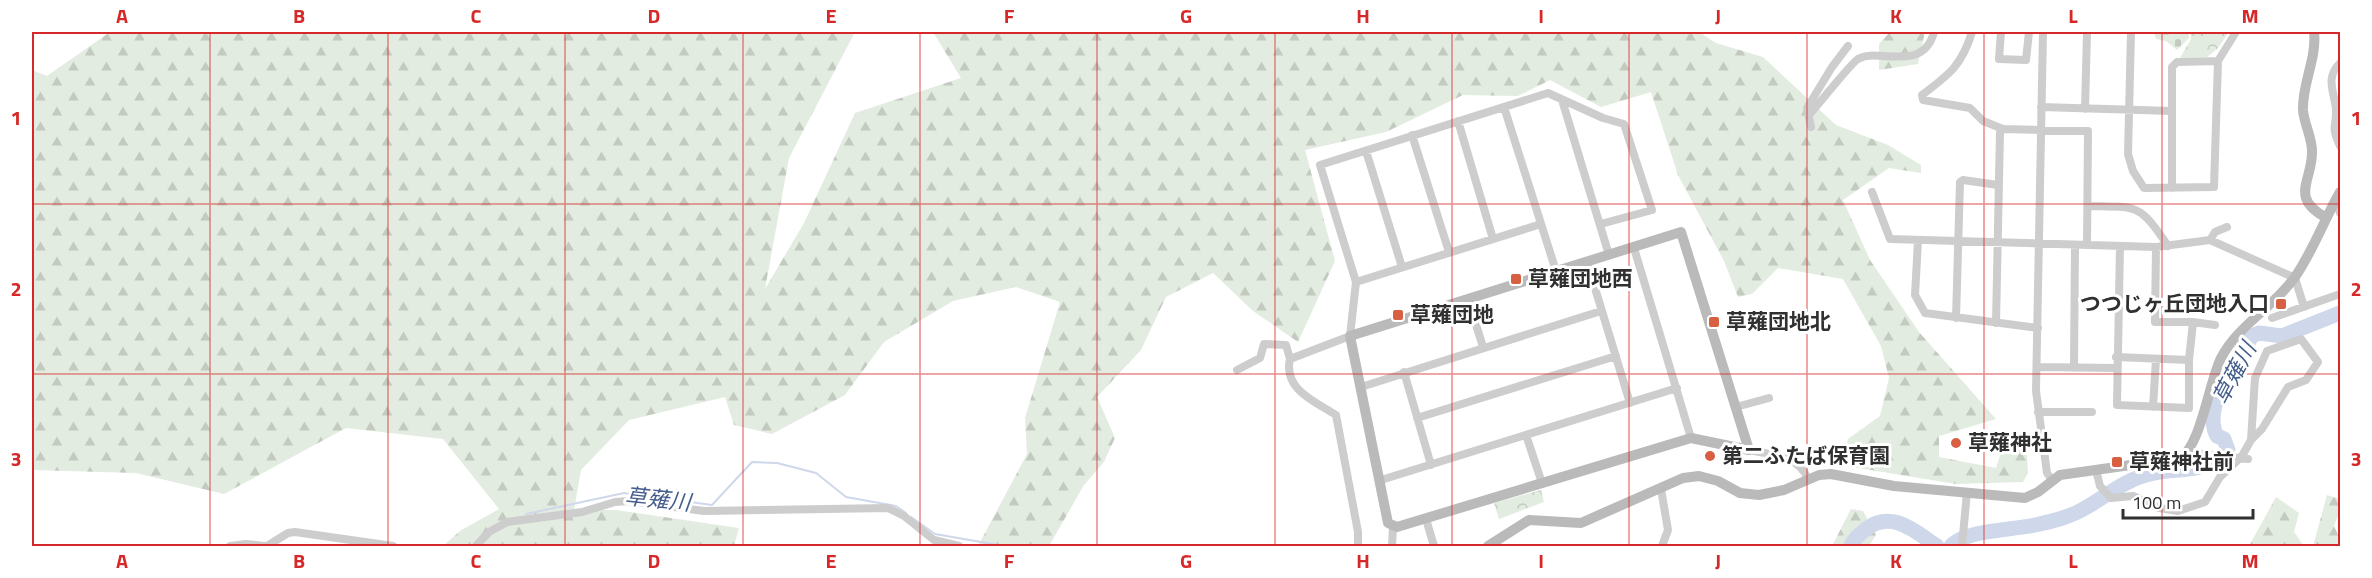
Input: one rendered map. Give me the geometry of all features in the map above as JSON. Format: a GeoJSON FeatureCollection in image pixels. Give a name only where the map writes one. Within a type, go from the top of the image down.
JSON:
{"type":"FeatureCollection","features":[{"type":"Feature","properties":{"kind":"street"},"geometry":{"type":"LineString","coordinates":[[1809,115],[1857,59],[1870,56],[1889,58],[1918,52],[1929,43],[1934,32]]}},
{"type":"Feature","properties":{"kind":"street"},"geometry":{"type":"LineString","coordinates":[[1972,32],[1965,54],[1953,71],[1922,95],[1923,100],[1970,108],[1983,121],[2004,129],[2088,131],[2087,245]]}},
{"type":"Feature","properties":{"kind":"street"},"geometry":{"type":"LineString","coordinates":[[2001,32],[1999,59],[2026,60],[2029,32]]}},
{"type":"Feature","properties":{"kind":"street"},"geometry":{"type":"LineString","coordinates":[[2043,32],[2037,367],[2038,412],[2047,473],[2052,480]]}},
{"type":"Feature","properties":{"kind":"street"},"geometry":{"type":"LineString","coordinates":[[2085,109],[2087,32]]}},
{"type":"Feature","properties":{"kind":"street"},"geometry":{"type":"LineString","coordinates":[[2130,32],[2128,154],[2133,171],[2144,188],[2214,187],[2218,61],[2236,32]]}},
{"type":"Feature","properties":{"kind":"street"},"geometry":{"type":"LineString","coordinates":[[2314,32],[2314,57],[2303,111],[2312,152],[2304,189],[2311,208],[2325,217]]}},
{"type":"Feature","properties":{"kind":"street"},"geometry":{"type":"LineString","coordinates":[[1811,127],[1806,108],[1848,46]]}},
{"type":"Feature","properties":{"kind":"street"},"geometry":{"type":"LineString","coordinates":[[2172,188],[2172,67],[2177,62],[2218,61]]}},
{"type":"Feature","properties":{"kind":"street"},"geometry":{"type":"LineString","coordinates":[[2340,63],[2333,72],[2330,84],[2336,111],[2333,130],[2340,146]]}},
{"type":"Feature","properties":{"kind":"street"},"geometry":{"type":"LineString","coordinates":[[1393,527],[1388,523],[1350,336],[1356,282],[1320,165],[1548,93],[1624,124],[1652,210],[1600,224]]}},
{"type":"Feature","properties":{"kind":"street"},"geometry":{"type":"LineString","coordinates":[[1562,100],[1609,255]]}},
{"type":"Feature","properties":{"kind":"street"},"geometry":{"type":"LineString","coordinates":[[1504,107],[1556,271]]}},
{"type":"Feature","properties":{"kind":"street"},"geometry":{"type":"LineString","coordinates":[[2041,107],[2172,111]]}},
{"type":"Feature","properties":{"kind":"street"},"geometry":{"type":"LineString","coordinates":[[1458,122],[1493,239]]}},
{"type":"Feature","properties":{"kind":"street"},"geometry":{"type":"LineString","coordinates":[[1996,323],[2000,132],[2004,129]]}},
{"type":"Feature","properties":{"kind":"street"},"geometry":{"type":"LineString","coordinates":[[1412,135],[1449,252]]}},
{"type":"Feature","properties":{"kind":"street"},"geometry":{"type":"LineString","coordinates":[[1366,151],[1402,267]]}},
{"type":"Feature","properties":{"kind":"street"},"geometry":{"type":"LineString","coordinates":[[1956,318],[1960,182],[1963,180],[1998,185]]}},
{"type":"Feature","properties":{"kind":"street"},"geometry":{"type":"LineString","coordinates":[[1872,192],[1890,238],[1918,241],[2156,247],[2210,240],[2295,278],[2304,307]]}},
{"type":"Feature","properties":{"kind":"street"},"geometry":{"type":"LineString","coordinates":[[1488,546],[1529,520],[1581,523],[1683,478],[1699,476],[1718,481],[1740,493],[1759,495],[1784,490],[1809,479],[1831,474],[1894,486],[2025,498],[2038,492],[2060,475],[2180,458],[2188,452],[2214,375],[2228,347],[2295,278],[2325,217],[2339,205]]}},
{"type":"Feature","properties":{"kind":"street"},"geometry":{"type":"LineString","coordinates":[[2088,206],[2138,209],[2150,219],[2168,246]]}},
{"type":"Feature","properties":{"kind":"street"},"geometry":{"type":"LineString","coordinates":[[1356,282],[1541,224]]}},
{"type":"Feature","properties":{"kind":"street"},"geometry":{"type":"LineString","coordinates":[[2210,240],[2215,232],[2227,227]]}},
{"type":"Feature","properties":{"kind":"street"},"geometry":{"type":"LineString","coordinates":[[1290,359],[1350,336],[1681,232],[1749,450]]}},
{"type":"Feature","properties":{"kind":"street"},"geometry":{"type":"LineString","coordinates":[[1918,241],[1915,295],[1918,305],[1925,313],[2038,328]]}},
{"type":"Feature","properties":{"kind":"street"},"geometry":{"type":"LineString","coordinates":[[2074,368],[2075,245]]}},
{"type":"Feature","properties":{"kind":"street"},"geometry":{"type":"LineString","coordinates":[[2120,246],[2116,405],[2189,408],[2189,360],[2193,322]]}},
{"type":"Feature","properties":{"kind":"street"},"geometry":{"type":"LineString","coordinates":[[2156,247],[2155,322],[2193,322],[2215,325]]}},
{"type":"Feature","properties":{"kind":"street"},"geometry":{"type":"LineString","coordinates":[[1634,248],[1691,438]]}},
{"type":"Feature","properties":{"kind":"street"},"geometry":{"type":"LineString","coordinates":[[1587,262],[1630,403]]}},
{"type":"Feature","properties":{"kind":"street"},"geometry":{"type":"LineString","coordinates":[[2271,318],[2340,294]]}},
{"type":"Feature","properties":{"kind":"street"},"geometry":{"type":"LineString","coordinates":[[1468,299],[1483,347]]}},
{"type":"Feature","properties":{"kind":"street"},"geometry":{"type":"LineString","coordinates":[[1361,387],[1601,311]]}},
{"type":"Feature","properties":{"kind":"street"},"geometry":{"type":"LineString","coordinates":[[2096,470],[2100,486],[2111,498],[2133,496],[2158,508],[2178,511],[2205,502],[2220,477],[2245,457],[2251,440],[2255,378],[2267,351],[2301,339],[2318,362],[2306,380],[2288,387],[2262,429],[2251,440]]}},
{"type":"Feature","properties":{"kind":"street"},"geometry":{"type":"LineString","coordinates":[[1237,370],[1260,358],[1264,344],[1286,345],[1290,359],[1288,369],[1294,385],[1302,394],[1336,415],[1358,532],[1358,546]]}},
{"type":"Feature","properties":{"kind":"street"},"geometry":{"type":"LineString","coordinates":[[1417,418],[1616,356]]}},
{"type":"Feature","properties":{"kind":"street"},"geometry":{"type":"LineString","coordinates":[[2116,357],[2189,360]]}},
{"type":"Feature","properties":{"kind":"street"},"geometry":{"type":"LineString","coordinates":[[2153,407],[2156,359]]}},
{"type":"Feature","properties":{"kind":"street"},"geometry":{"type":"LineString","coordinates":[[2037,367],[2116,368]]}},
{"type":"Feature","properties":{"kind":"street"},"geometry":{"type":"LineString","coordinates":[[1404,372],[1431,465]]}},
{"type":"Feature","properties":{"kind":"street"},"geometry":{"type":"LineString","coordinates":[[1381,480],[1677,388]]}},
{"type":"Feature","properties":{"kind":"street"},"geometry":{"type":"LineString","coordinates":[[1736,407],[1769,398]]}},
{"type":"Feature","properties":{"kind":"street"},"geometry":{"type":"LineString","coordinates":[[2038,412],[2092,412]]}},
{"type":"Feature","properties":{"kind":"street"},"geometry":{"type":"LineString","coordinates":[[1526,435],[1542,483]]}},
{"type":"Feature","properties":{"kind":"street"},"geometry":{"type":"LineString","coordinates":[[1393,527],[1691,438],[1791,460],[1800,465],[1809,479]]}},
{"type":"Feature","properties":{"kind":"street"},"geometry":{"type":"LineString","coordinates":[[2188,452],[2220,453],[2245,457]]}},
{"type":"Feature","properties":{"kind":"street"},"geometry":{"type":"LineString","coordinates":[[1661,489],[1668,530],[1662,546]]}},
{"type":"Feature","properties":{"kind":"street"},"geometry":{"type":"LineString","coordinates":[[1962,546],[1967,492]]}},
{"type":"Feature","properties":{"kind":"street"},"geometry":{"type":"LineString","coordinates":[[476,546],[489,532],[507,522],[568,515],[628,501],[704,512],[888,508],[904,516],[934,540],[959,546]]}},
{"type":"Feature","properties":{"kind":"street"},"geometry":{"type":"LineString","coordinates":[[1426,519],[1434,546]]}},
{"type":"Feature","properties":{"kind":"street"},"geometry":{"type":"LineString","coordinates":[[1392,546],[1393,527]]}},
{"type":"Feature","properties":{"kind":"street"},"geometry":{"type":"LineString","coordinates":[[230,546],[246,544],[266,546],[288,533],[295,532],[393,546]]}},
{"type":"Feature","properties":{"kind":"green space"},"geometry":{"type":"Polygon","coordinates":[[[110,32],[855,32],[789,158],[765,289],[804,223],[855,113],[961,78],[933,32],[1699,32],[1716,43],[1763,57],[1836,125],[1888,145],[1921,165],[1921,173],[1889,168],[1843,200],[1870,260],[1919,332],[1996,419],[1939,436],[1939,457],[1996,468],[2003,446],[2016,435],[2026,440],[2028,473],[2023,482],[1956,484],[1840,465],[1848,439],[1880,416],[1889,378],[1881,346],[1843,279],[1778,268],[1752,294],[1738,297],[1724,261],[1678,175],[1651,92],[1601,107],[1550,80],[1518,96],[1463,95],[1386,132],[1305,150],[1335,261],[1298,342],[1253,311],[1213,273],[1166,297],[1141,350],[1097,397],[1115,438],[1104,462],[1084,485],[1049,546],[978,546],[1027,454],[1025,418],[1060,302],[1016,287],[953,301],[884,342],[845,395],[772,434],[734,425],[725,397],[629,420],[581,470],[574,510],[616,510],[739,528],[734,546],[443,546],[460,531],[499,509],[443,439],[346,428],[224,494],[136,473],[32,470],[32,70],[47,76],[110,32]]]}},
{"type":"Feature","properties":{"kind":"green space"},"geometry":{"type":"Polygon","coordinates":[[[1890,32],[1925,32],[1918,64],[1879,70],[1879,44],[1890,32]]]}},
{"type":"Feature","properties":{"kind":"green space"},"geometry":{"type":"Polygon","coordinates":[[[2154,32],[2188,32],[2189,38],[2177,50],[2166,41],[2156,39],[2154,32]]]}},
{"type":"Feature","properties":{"kind":"green space"},"geometry":{"type":"Polygon","coordinates":[[[2190,32],[2229,32],[2218,48],[2207,57],[2180,58],[2191,39],[2190,32]]]}},
{"type":"Feature","properties":{"kind":"green space"},"geometry":{"type":"Polygon","coordinates":[[[1541,490],[1544,502],[1499,519],[1494,503],[1541,490]]]}},
{"type":"Feature","properties":{"kind":"green space"},"geometry":{"type":"Polygon","coordinates":[[[2327,495],[2340,499],[2340,510],[2334,526],[2340,539],[2340,546],[2313,546],[2327,495]]]}},
{"type":"Feature","properties":{"kind":"green space"},"geometry":{"type":"Polygon","coordinates":[[[2276,497],[2299,513],[2294,532],[2304,546],[2249,546],[2276,497]]]}},
{"type":"Feature","properties":{"kind":"green space"},"geometry":{"type":"Polygon","coordinates":[[[1851,509],[1863,511],[1876,535],[1869,546],[1832,546],[1851,509]]]}},
{"type":"Feature","properties":{"kind":"waterway","name":"草薙川"},"geometry":{"type":"LineString","coordinates":[[1951,546],[1978,534],[2035,525],[2062,518],[2081,510],[2135,479],[2154,473],[2210,464],[2228,450],[2224,439],[2217,436],[2213,424],[2217,398],[2252,336],[2259,333],[2282,336],[2340,313]]}},
{"type":"Feature","properties":{"kind":"waterway","name":"草薙川"},"geometry":{"type":"LineString","coordinates":[[526,514],[624,493],[712,505],[752,462],[777,463],[816,473],[846,497],[896,506],[906,513]]}},
{"type":"Feature","properties":{"kind":"waterway","name":"草薙川"},"geometry":{"type":"LineString","coordinates":[[911,517],[935,534],[1004,546]]}},
{"type":"Feature","properties":{"kind":"waterway","name":"草薙川"},"geometry":{"type":"LineString","coordinates":[[1851,546],[1855,538],[1866,529],[1885,521],[1912,529],[1937,546]]}},
{"type":"Feature","properties":{"kind":"place","name":"草薙団地西"},"geometry":{"type":"Point","coordinates":[1516,279]}},
{"type":"Feature","properties":{"kind":"place","name":"つつじヶ丘団地入口"},"geometry":{"type":"Point","coordinates":[2281,304]}},
{"type":"Feature","properties":{"kind":"place","name":"草薙団地"},"geometry":{"type":"Point","coordinates":[1398,315]}},
{"type":"Feature","properties":{"kind":"place","name":"草薙団地北"},"geometry":{"type":"Point","coordinates":[1714,322]}},
{"type":"Feature","properties":{"kind":"place","name":"草薙神社"},"geometry":{"type":"Point","coordinates":[1956,443]}},
{"type":"Feature","properties":{"kind":"place","name":"第二ふたば保育園"},"geometry":{"type":"Point","coordinates":[1710,456]}},
{"type":"Feature","properties":{"kind":"place","name":"草薙神社前"},"geometry":{"type":"Point","coordinates":[2117,462]}}]}
